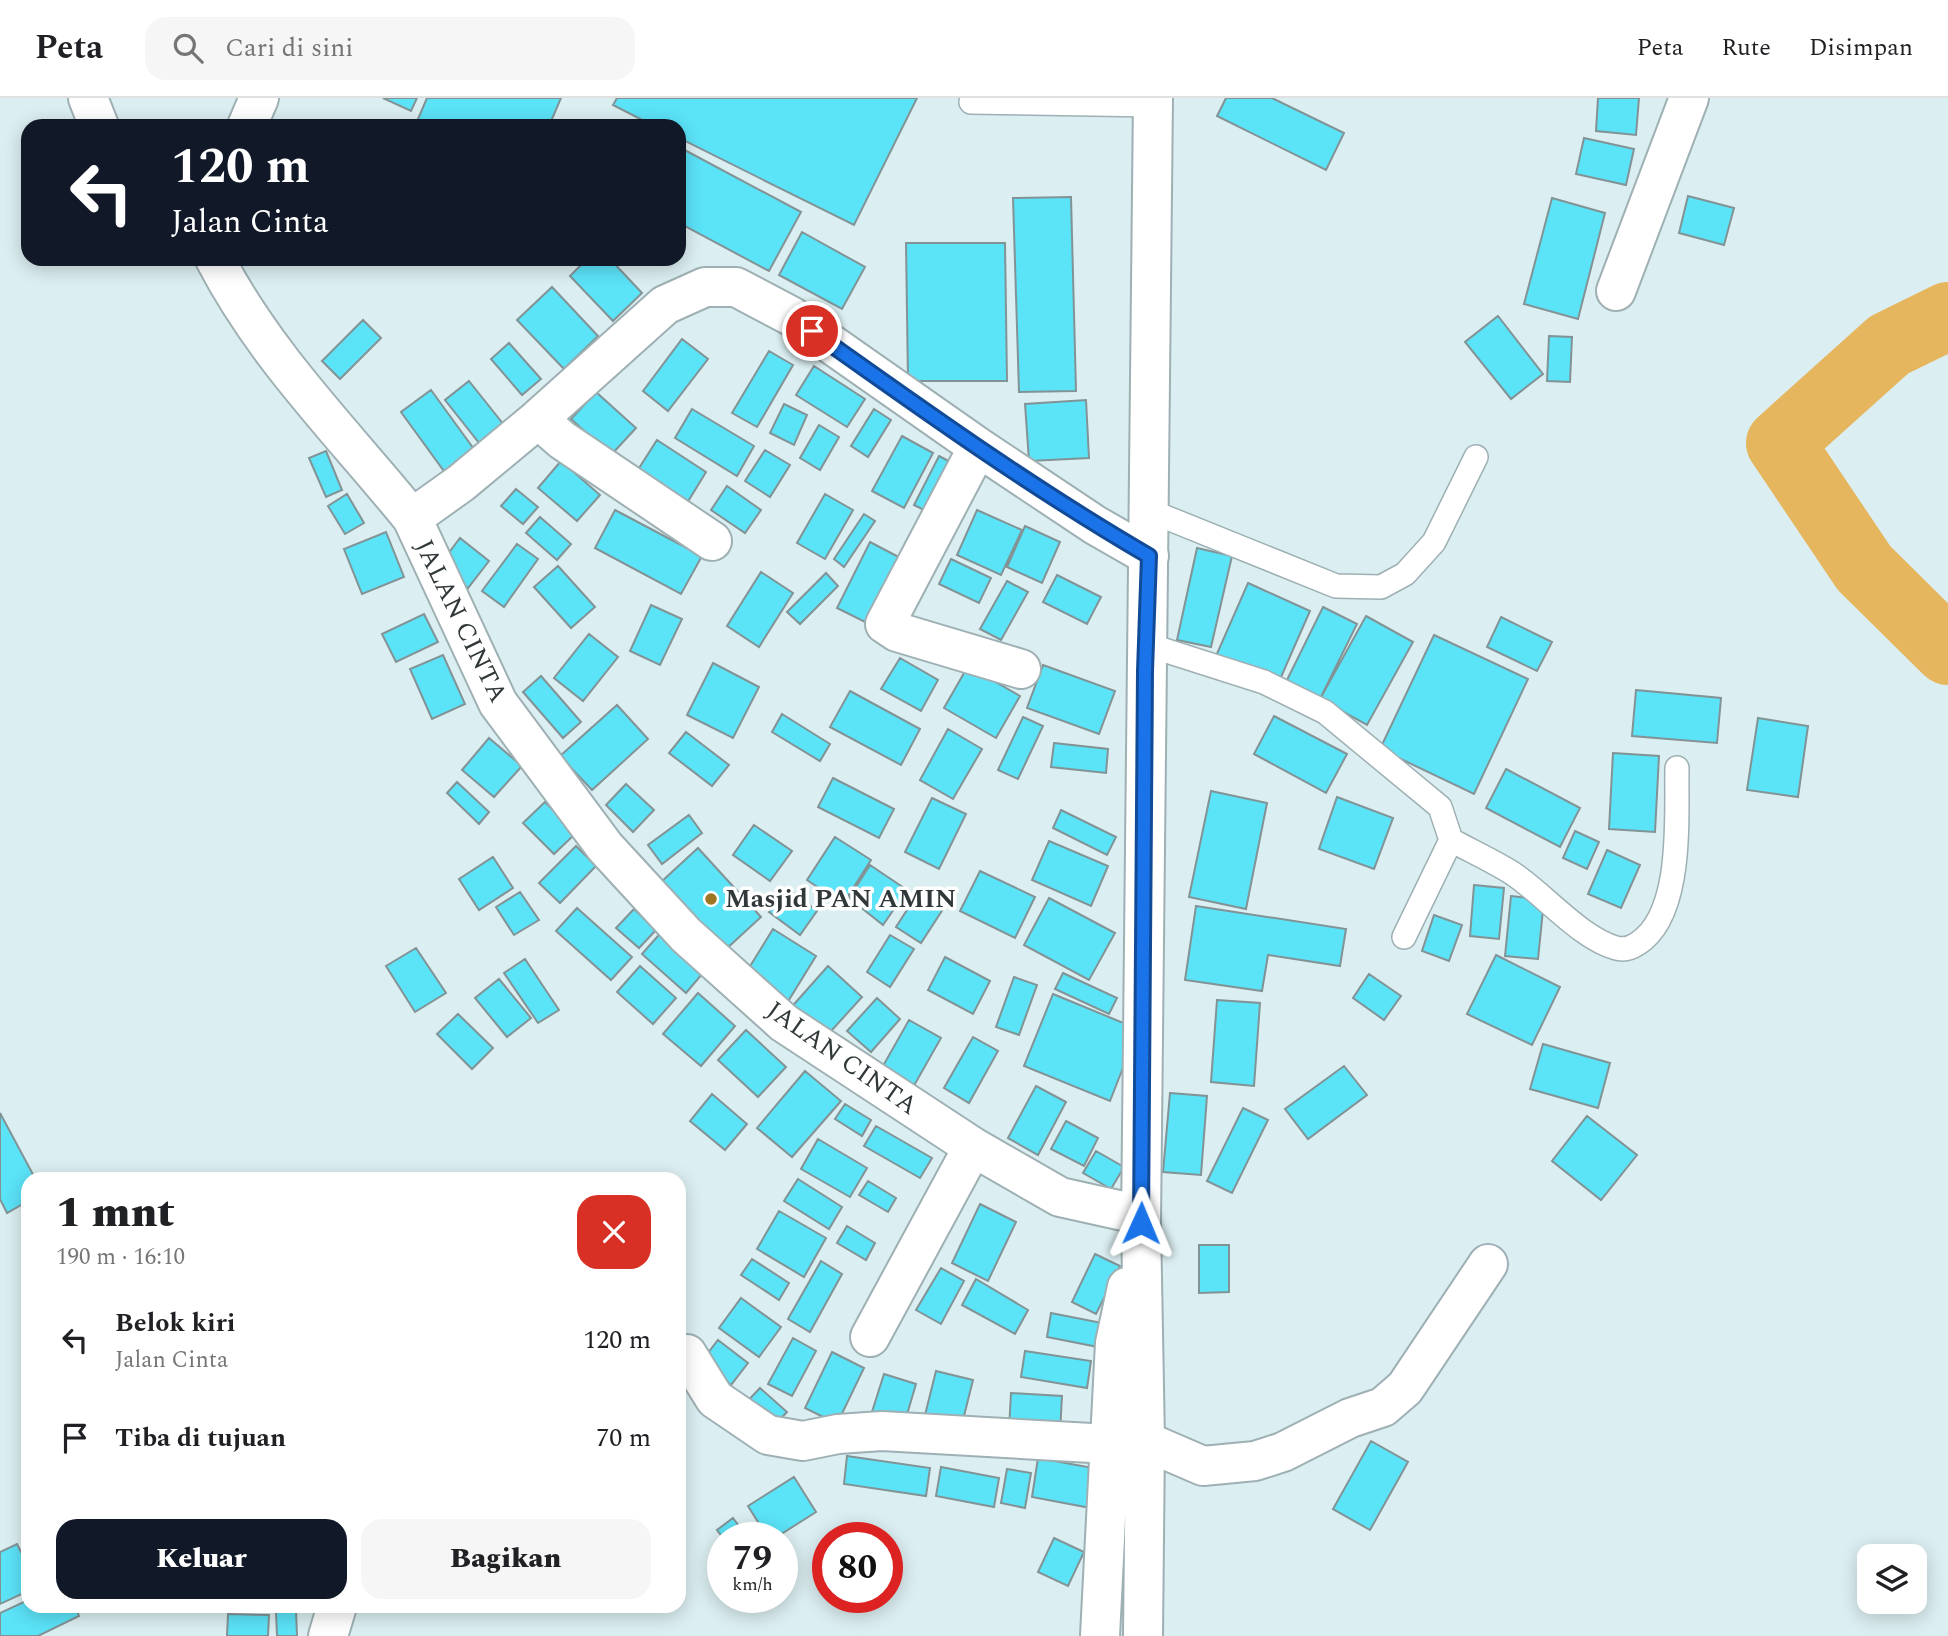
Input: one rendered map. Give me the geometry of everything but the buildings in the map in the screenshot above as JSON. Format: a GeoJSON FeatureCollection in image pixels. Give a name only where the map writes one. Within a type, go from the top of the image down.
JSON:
{"type":"FeatureCollection","features":[{"type":"Feature","properties":{"kind":"main road"},"geometry":{"type":"LineString","coordinates":[[88,98],[96,119]]}},
{"type":"Feature","properties":{"kind":"main road"},"geometry":{"type":"LineString","coordinates":[[250,119],[259,98]]}},
{"type":"Feature","properties":{"kind":"main road"},"geometry":{"type":"LineString","coordinates":[[1616,291],[1689,98]]}},
{"type":"Feature","properties":{"kind":"main road"},"geometry":{"type":"LineString","coordinates":[[1100,1636],[1127,1442],[1141,1219],[1153,101]]}},
{"type":"Feature","properties":{"kind":"main road"},"geometry":{"type":"LineString","coordinates":[[219,266],[235,298],[289,375],[352,444],[412,518]]}},
{"type":"Feature","properties":{"kind":"main road","name":"JALAN CINTA"},"geometry":{"type":"LineString","coordinates":[[1141,1219],[1060,1197],[973,1147],[784,1023],[686,935],[605,847],[498,703],[412,518],[461,483],[538,419],[665,305],[705,287],[736,287],[791,316],[978,447],[1095,525],[1149,556]]}},
{"type":"Feature","properties":{"kind":"main road"},"geometry":{"type":"LineString","coordinates":[[538,419],[562,440],[712,541]]}},
{"type":"Feature","properties":{"kind":"main road"},"geometry":{"type":"LineString","coordinates":[[978,447],[884,624],[897,632],[1021,669]]}},
{"type":"Feature","properties":{"kind":"main road"},"geometry":{"type":"LineString","coordinates":[[870,1337],[973,1147]]}},
{"type":"Feature","properties":{"kind":"main road"},"geometry":{"type":"LineString","coordinates":[[687,1354],[715,1399],[768,1436],[803,1441],[838,1434],[882,1431],[1127,1442],[1203,1466],[1255,1461],[1283,1452],[1350,1418],[1383,1407],[1405,1388],[1488,1264]]}},
{"type":"Feature","properties":{"kind":"main road"},"geometry":{"type":"LineString","coordinates":[[1127,1442],[1143,1636]]}},
{"type":"Feature","properties":{"kind":"main road"},"geometry":{"type":"LineString","coordinates":[[328,1636],[335,1613]]}},
{"type":"Feature","properties":{"kind":"lane"},"geometry":{"type":"LineString","coordinates":[[971,102],[1153,101]]}},
{"type":"Feature","properties":{"kind":"lane"},"geometry":{"type":"LineString","coordinates":[[1150,511],[1336,586],[1381,587],[1405,573],[1434,542],[1476,457]]}},
{"type":"Feature","properties":{"kind":"lane"},"geometry":{"type":"LineString","coordinates":[[1146,644],[1264,682],[1325,712],[1440,807],[1451,840],[1512,873],[1598,940],[1619,949],[1632,947],[1655,927],[1671,881],[1676,855],[1677,768]]}},
{"type":"Feature","properties":{"kind":"lane"},"geometry":{"type":"LineString","coordinates":[[1404,937],[1451,840]]}},
{"type":"Feature","properties":{"kind":"waterway"},"geometry":{"type":"LineString","coordinates":[[1948,316],[1889,345],[1780,443],[1864,568],[1948,651]]}},
{"type":"Feature","properties":{"kind":"place","name":"Masjid PAN AMIN"},"geometry":{"type":"Point","coordinates":[711,899]}},
{"type":"Feature","properties":{"kind":"route"},"geometry":{"type":"LineString","coordinates":[[812,331],[978,447],[1095,525],[1149,556],[1145,671],[1141,1223]]}}]}
